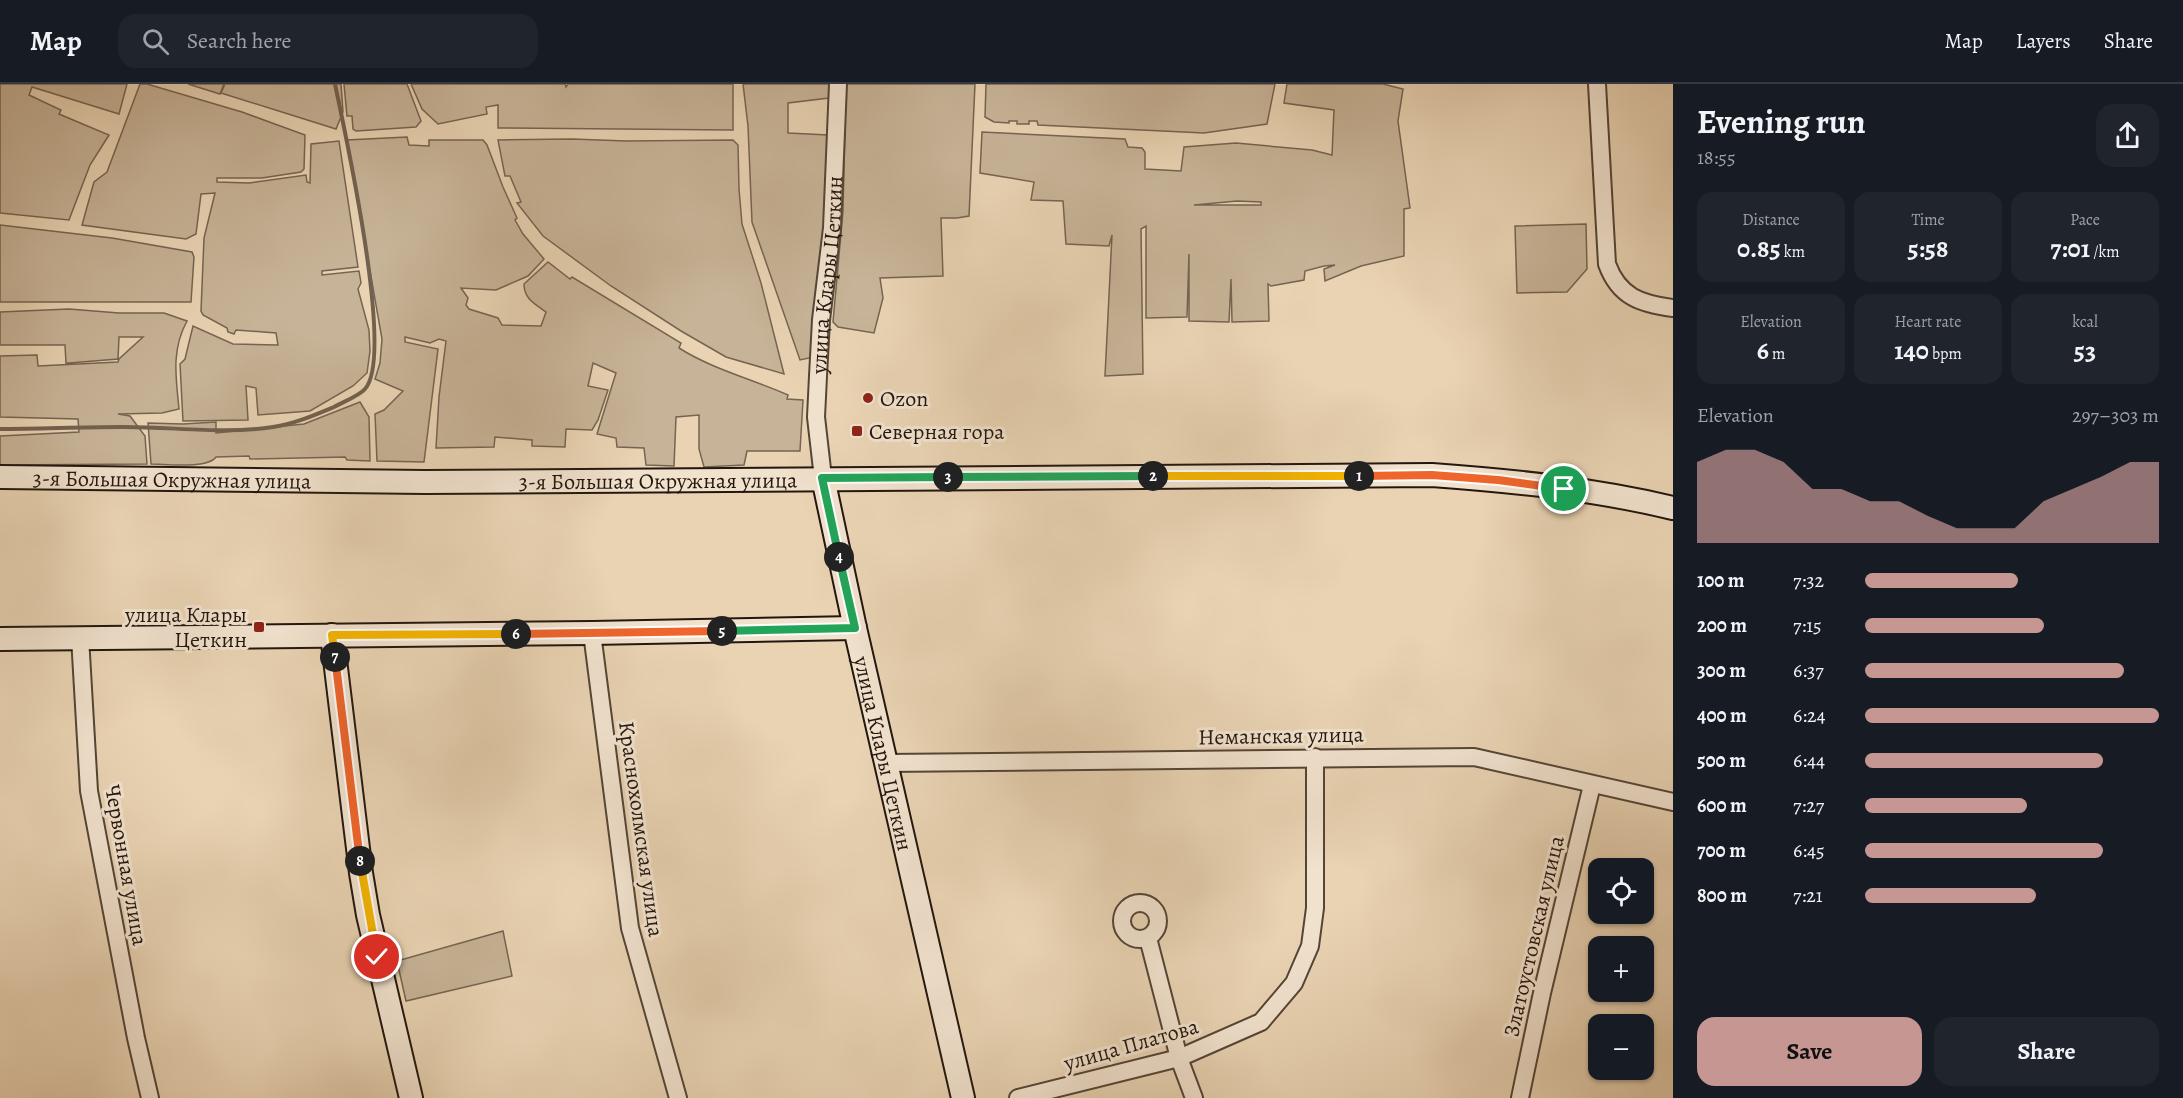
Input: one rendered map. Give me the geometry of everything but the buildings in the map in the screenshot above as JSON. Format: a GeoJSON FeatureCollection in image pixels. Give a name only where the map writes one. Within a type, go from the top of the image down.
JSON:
{"type":"FeatureCollection","features":[{"type":"Feature","properties":{"kind":"street","name":"улица Клары Цеткин"},"geometry":{"type":"LineString","coordinates":[[838,84],[832,228],[821,320],[817,386],[816,417],[822,478],[963,1098]]}},
{"type":"Feature","properties":{"kind":"street"},"geometry":{"type":"LineString","coordinates":[[1598,84],[1606,264],[1610,274],[1626,293],[1650,305],[1673,308]]}},
{"type":"Feature","properties":{"kind":"street","name":"3-я Большая Окружная улица"},"geometry":{"type":"LineString","coordinates":[[0,477],[425,482],[1432,475],[1531,484],[1630,498],[1673,508]]}},
{"type":"Feature","properties":{"kind":"street"},"geometry":{"type":"LineString","coordinates":[[0,639],[855,628]]}},
{"type":"Feature","properties":{"kind":"street","name":"Краснохолмская улица"},"geometry":{"type":"LineString","coordinates":[[592,633],[630,928],[678,1098]]}},
{"type":"Feature","properties":{"kind":"street"},"geometry":{"type":"LineString","coordinates":[[332,635],[365,894],[377,957],[411,1098]]}},
{"type":"Feature","properties":{"kind":"street","name":"Червонная улица"},"geometry":{"type":"LineString","coordinates":[[80,637],[89,791],[136,1038],[150,1098]]}},
{"type":"Feature","properties":{"kind":"street","name":"улица Платова"},"geometry":{"type":"LineString","coordinates":[[1018,1098],[1179,1058],[1261,1022],[1294,983],[1310,946],[1315,908],[1315,757]]}},
{"type":"Feature","properties":{"kind":"street","name":"Неманская улица"},"geometry":{"type":"LineString","coordinates":[[885,763],[1474,757],[1673,802]]}},
{"type":"Feature","properties":{"kind":"street","name":"Златоустовская улица"},"geometry":{"type":"LineString","coordinates":[[1520,1098],[1542,993],[1592,785]]}},
{"type":"Feature","properties":{"kind":"street"},"geometry":{"type":"LineString","coordinates":[[1148,938],[1179,1058],[1194,1098]]}},
{"type":"Feature","properties":{"kind":"shaded area"},"geometry":{"type":"Polygon","coordinates":[[[0,84],[127,84],[119,114],[32,87],[29,95],[61,110],[59,114],[109,135],[90,165],[69,220],[0,213],[0,84]]]}},
{"type":"Feature","properties":{"kind":"shaded area"},"geometry":{"type":"Polygon","coordinates":[[[140,84],[147,84],[242,112],[305,135],[304,169],[301,172],[262,178],[217,178],[217,182],[249,183],[306,175],[307,182],[310,183],[311,144],[339,141],[358,267],[322,271],[322,275],[359,271],[361,283],[358,289],[369,330],[370,351],[367,373],[353,386],[310,411],[258,415],[256,388],[246,386],[248,420],[183,421],[180,364],[185,359],[193,326],[233,344],[278,345],[276,333],[236,330],[234,334],[203,315],[201,311],[204,238],[215,193],[201,194],[196,234],[186,239],[82,225],[94,182],[107,172],[140,84]]]}},
{"type":"Feature","properties":{"kind":"shaded area"},"geometry":{"type":"Polygon","coordinates":[[[188,84],[224,84],[220,94],[188,84]]]}},
{"type":"Feature","properties":{"kind":"shaded area"},"geometry":{"type":"Polygon","coordinates":[[[225,84],[341,84],[343,112],[336,129],[221,93],[225,84]]]}},
{"type":"Feature","properties":{"kind":"shaded area"},"geometry":{"type":"Polygon","coordinates":[[[344,84],[407,84],[421,121],[416,127],[356,131],[353,129],[352,116],[347,116],[344,84]]]}},
{"type":"Feature","properties":{"kind":"shaded area"},"geometry":{"type":"Polygon","coordinates":[[[411,84],[565,84],[566,87],[568,84],[733,84],[733,130],[498,128],[498,105],[486,107],[487,114],[438,124],[422,109],[411,84]]]}},
{"type":"Feature","properties":{"kind":"shaded area"},"geometry":{"type":"Polygon","coordinates":[[[743,84],[829,84],[829,98],[788,103],[788,133],[828,135],[828,170],[814,357],[800,360],[752,222],[748,126],[743,84]]]}},
{"type":"Feature","properties":{"kind":"shaded area"},"geometry":{"type":"Polygon","coordinates":[[[846,84],[975,84],[969,216],[941,218],[943,276],[880,278],[883,298],[874,333],[838,327],[833,322],[843,211],[846,84]]]}},
{"type":"Feature","properties":{"kind":"shaded area"},"geometry":{"type":"Polygon","coordinates":[[[986,84],[1275,84],[1267,124],[1204,133],[1038,125],[1037,121],[1029,121],[1029,124],[1017,124],[1017,121],[994,122],[985,117],[986,84]]]}},
{"type":"Feature","properties":{"kind":"shaded area"},"geometry":{"type":"Polygon","coordinates":[[[1287,84],[1383,84],[1403,89],[1398,121],[1410,208],[1404,209],[1404,256],[1361,266],[1325,281],[1324,269],[1335,265],[1305,271],[1304,280],[1271,286],[1268,284],[1269,321],[1232,322],[1231,279],[1229,322],[1189,321],[1189,254],[1187,317],[1146,318],[1146,226],[1141,229],[1143,374],[1105,376],[1112,235],[1109,246],[1066,244],[1063,201],[1031,200],[1034,182],[980,173],[982,132],[1125,139],[1128,147],[1142,148],[1145,152],[1145,169],[1181,171],[1184,147],[1236,143],[1312,150],[1332,155],[1334,110],[1284,103],[1287,84]],[[1237,201],[1194,205],[1261,205],[1261,202],[1237,201]]]}},
{"type":"Feature","properties":{"kind":"shaded area"},"geometry":{"type":"Polygon","coordinates":[[[407,137],[409,145],[429,146],[429,140],[483,140],[517,218],[515,220],[523,234],[544,259],[528,276],[496,290],[461,288],[468,298],[466,305],[469,309],[498,318],[502,325],[541,326],[546,312],[528,297],[524,284],[548,262],[570,279],[572,277],[681,343],[679,348],[718,368],[788,395],[787,399],[803,400],[800,451],[747,451],[744,465],[704,467],[699,449],[699,415],[676,417],[674,466],[646,465],[644,448],[617,447],[616,438],[597,434],[616,373],[593,363],[588,386],[608,390],[598,420],[592,430],[566,429],[565,447],[532,446],[532,440],[495,437],[494,447],[436,448],[446,341],[439,339],[430,343],[405,337],[405,342],[438,349],[424,462],[377,461],[375,414],[384,410],[403,391],[375,379],[380,363],[382,339],[347,140],[407,137]]]}},
{"type":"Feature","properties":{"kind":"shaded area"},"geometry":{"type":"Polygon","coordinates":[[[498,140],[733,140],[738,145],[742,224],[761,283],[784,374],[726,357],[611,286],[543,236],[517,203],[521,202],[510,176],[505,176],[498,140]]]}},
{"type":"Feature","properties":{"kind":"shaded area"},"geometry":{"type":"Polygon","coordinates":[[[1586,224],[1587,269],[1567,292],[1517,293],[1515,226],[1586,224]]]}},
{"type":"Feature","properties":{"kind":"shaded area"},"geometry":{"type":"Polygon","coordinates":[[[0,225],[112,238],[192,252],[194,257],[191,302],[0,302],[0,225]]]}},
{"type":"Feature","properties":{"kind":"shaded area"},"geometry":{"type":"Polygon","coordinates":[[[69,309],[119,313],[164,313],[187,321],[177,353],[179,409],[162,413],[118,414],[130,416],[145,436],[147,464],[0,465],[0,436],[79,432],[78,419],[0,417],[0,356],[37,355],[38,366],[118,362],[143,337],[119,337],[118,359],[69,363],[66,363],[65,345],[0,345],[0,312],[69,309]]]}},
{"type":"Feature","properties":{"kind":"shaded area"},"geometry":{"type":"Polygon","coordinates":[[[360,402],[369,417],[370,461],[347,460],[345,457],[250,459],[249,456],[216,457],[212,461],[196,464],[151,464],[148,423],[216,422],[216,433],[304,424],[360,402]]]}},
{"type":"Feature","properties":{"kind":"shaded area"},"geometry":{"type":"Polygon","coordinates":[[[503,931],[512,976],[406,1001],[397,961],[503,931]]]}},
{"type":"Feature","properties":{"kind":"waterway"},"geometry":{"type":"LineString","coordinates":[[0,429],[118,427],[254,429],[281,426],[304,419],[334,407],[365,389],[373,368],[374,334],[371,291],[357,193],[335,84]]}},
{"type":"Feature","properties":{"kind":"place","name":"Ozon"},"geometry":{"type":"Point","coordinates":[868,398]}},
{"type":"Feature","properties":{"kind":"place","name":"Северная гора"},"geometry":{"type":"Point","coordinates":[857,431]}},
{"type":"Feature","properties":{"kind":"place","name":"улица Клары Цеткин"},"geometry":{"type":"Point","coordinates":[259,627]}},
{"type":"Feature","properties":{"kind":"route"},"geometry":{"type":"LineString","coordinates":[[377,957],[361,873],[332,635],[855,628],[822,478],[1432,475],[1498,480],[1564,489]]}}]}
